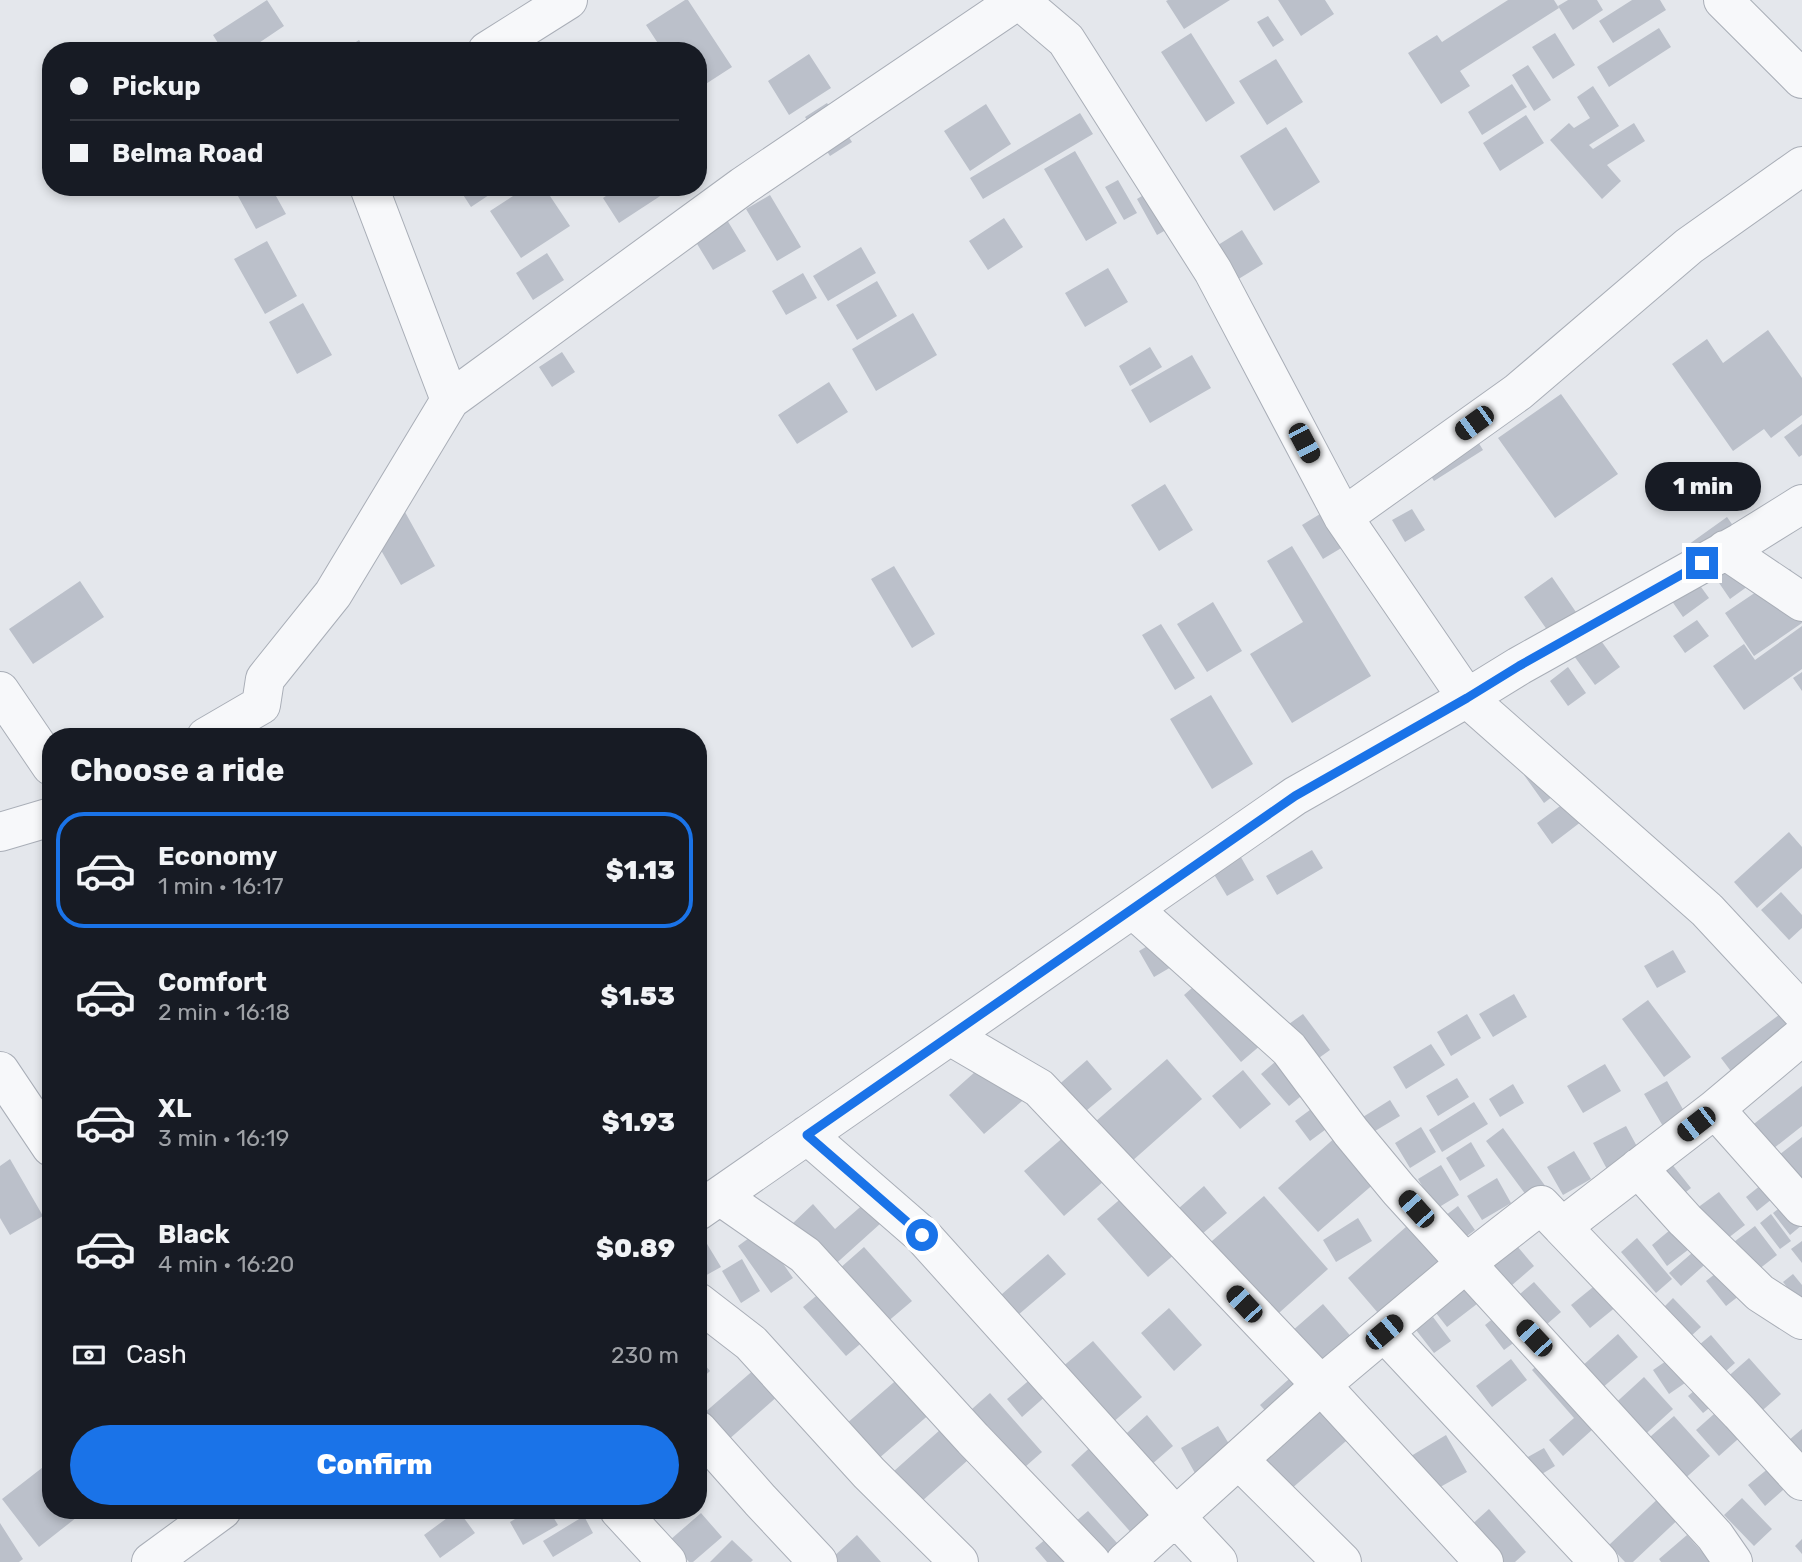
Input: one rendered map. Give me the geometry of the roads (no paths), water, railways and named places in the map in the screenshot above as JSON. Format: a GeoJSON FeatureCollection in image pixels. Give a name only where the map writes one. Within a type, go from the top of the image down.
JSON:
{"type":"FeatureCollection","features":[{"type":"Feature","properties":{"kind":"street"},"geometry":{"type":"LineString","coordinates":[[501,42],[568,0]]}},
{"type":"Feature","properties":{"kind":"street"},"geometry":{"type":"LineString","coordinates":[[221,728],[261,705],[265,679],[333,594],[450,400],[743,186],[1018,0],[1066,40],[1213,271],[1343,517],[1467,698],[1707,910],[1802,1012]]}},
{"type":"Feature","properties":{"kind":"street"},"geometry":{"type":"LineString","coordinates":[[1723,0],[1802,79]]}},
{"type":"Feature","properties":{"kind":"street"},"geometry":{"type":"LineString","coordinates":[[1343,517],[1518,392],[1689,246],[1802,166]]}},
{"type":"Feature","properties":{"kind":"street"},"geometry":{"type":"LineString","coordinates":[[372,196],[450,400]]}},
{"type":"Feature","properties":{"kind":"street"},"geometry":{"type":"LineString","coordinates":[[1091,1562],[805,1255],[709,1204],[1295,796],[1519,666],[1741,542],[1802,504]]}},
{"type":"Feature","properties":{"kind":"street"},"geometry":{"type":"LineString","coordinates":[[1725,550],[1802,602]]}},
{"type":"Feature","properties":{"kind":"street"},"geometry":{"type":"LineString","coordinates":[[0,691],[42,752]]}},
{"type":"Feature","properties":{"kind":"street"},"geometry":{"type":"LineString","coordinates":[[0,832],[42,820]]}},
{"type":"Feature","properties":{"kind":"street"},"geometry":{"type":"LineString","coordinates":[[1133,909],[1289,1049],[1399,1191],[1706,1526],[1733,1562]]}},
{"type":"Feature","properties":{"kind":"street"},"geometry":{"type":"LineString","coordinates":[[950,1036],[1039,1088],[1321,1385],[1484,1562]]}},
{"type":"Feature","properties":{"kind":"street"},"geometry":{"type":"LineString","coordinates":[[1562,1227],[1715,1109],[1802,1036]]}},
{"type":"Feature","properties":{"kind":"street"},"geometry":{"type":"LineString","coordinates":[[0,1071],[42,1134]]}},
{"type":"Feature","properties":{"kind":"street"},"geometry":{"type":"LineString","coordinates":[[1715,1109],[1802,1207]]}},
{"type":"Feature","properties":{"kind":"street"},"geometry":{"type":"LineString","coordinates":[[807,1135],[922,1235],[1175,1517],[1219,1562]]}},
{"type":"Feature","properties":{"kind":"street"},"geometry":{"type":"LineString","coordinates":[[1638,1168],[1685,1220],[1760,1293],[1802,1320]]}},
{"type":"Feature","properties":{"kind":"street"},"geometry":{"type":"LineString","coordinates":[[1125,1562],[1321,1385],[1465,1264],[1541,1205],[1802,1481]]}},
{"type":"Feature","properties":{"kind":"street"},"geometry":{"type":"LineString","coordinates":[[707,1309],[751,1343],[869,1473],[959,1562]]}},
{"type":"Feature","properties":{"kind":"street"},"geometry":{"type":"LineString","coordinates":[[1384,1332],[1599,1562]]}},
{"type":"Feature","properties":{"kind":"street"},"geometry":{"type":"LineString","coordinates":[[707,1440],[818,1562]]}},
{"type":"Feature","properties":{"kind":"street"},"geometry":{"type":"LineString","coordinates":[[1239,1460],[1342,1562]]}},
{"type":"Feature","properties":{"kind":"street"},"geometry":{"type":"LineString","coordinates":[[173,1556],[212,1519]]}},
{"type":"Feature","properties":{"kind":"street"},"geometry":{"type":"LineString","coordinates":[[627,1519],[667,1562]]}}]}
